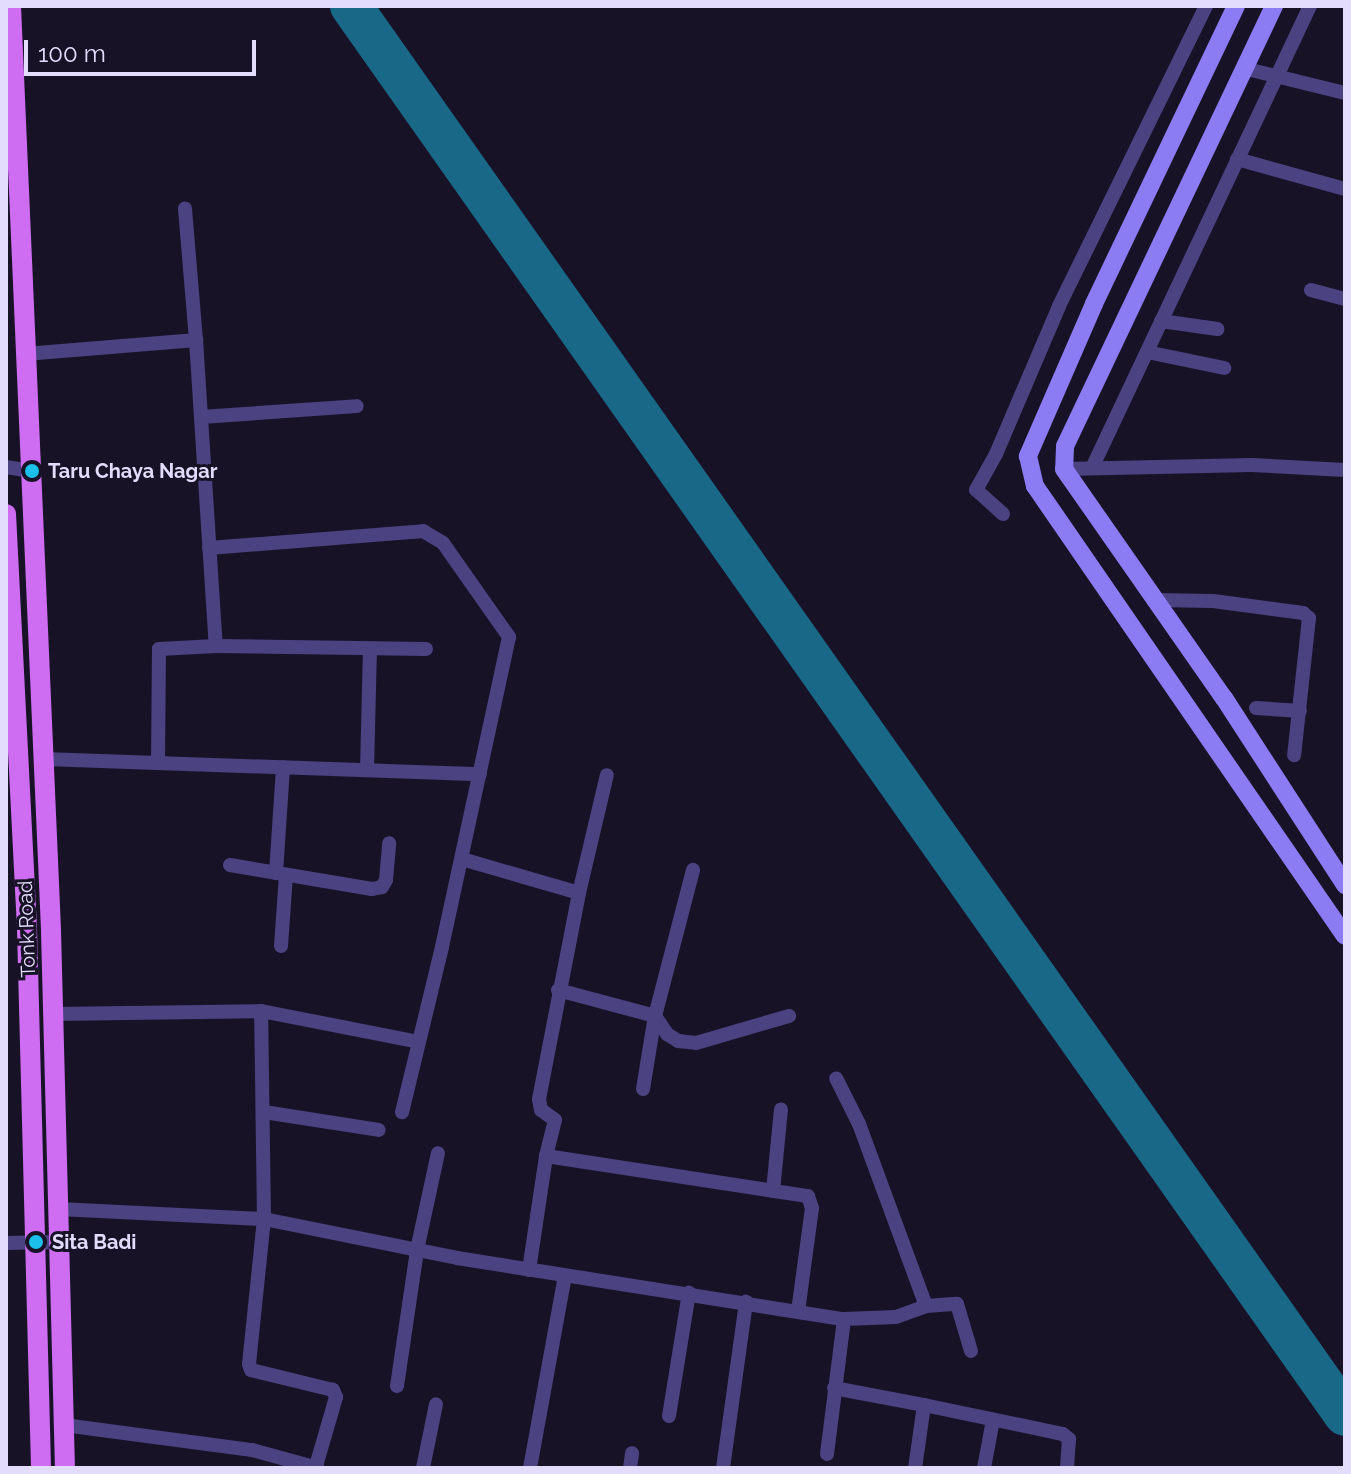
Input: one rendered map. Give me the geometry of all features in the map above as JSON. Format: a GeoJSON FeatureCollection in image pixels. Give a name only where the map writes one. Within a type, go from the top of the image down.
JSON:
{"type":"FeatureCollection","features":[{"type":"Feature","properties":{"kind":"main road","name":"Tonk Road"},"geometry":{"type":"LineString","coordinates":[[11,6],[54,1014],[65,1468]]}},
{"type":"Feature","properties":{"kind":"main road","name":"Tonk Road"},"geometry":{"type":"LineString","coordinates":[[6,514],[12,740],[27,929],[41,1468]]}},
{"type":"Feature","properties":{"kind":"street"},"geometry":{"type":"LineString","coordinates":[[1003,514],[976,490],[996,454],[1066,292],[1206,6]]}},
{"type":"Feature","properties":{"kind":"street"},"geometry":{"type":"LineString","coordinates":[[1236,6],[1094,304],[1028,456],[1035,486],[1345,936]]}},
{"type":"Feature","properties":{"kind":"street"},"geometry":{"type":"LineString","coordinates":[[1274,6],[1065,446],[1064,469],[1224,698],[1344,882]]}},
{"type":"Feature","properties":{"kind":"street"},"geometry":{"type":"LineString","coordinates":[[1092,468],[1310,6]]}},
{"type":"Feature","properties":{"kind":"street"},"geometry":{"type":"LineString","coordinates":[[1243,68],[1345,93]]}},
{"type":"Feature","properties":{"kind":"street"},"geometry":{"type":"LineString","coordinates":[[1237,159],[1345,189]]}},
{"type":"Feature","properties":{"kind":"street"},"geometry":{"type":"LineString","coordinates":[[185,208],[216,646]]}},
{"type":"Feature","properties":{"kind":"street"},"geometry":{"type":"LineString","coordinates":[[1311,290],[1345,299]]}},
{"type":"Feature","properties":{"kind":"street"},"geometry":{"type":"LineString","coordinates":[[1161,321],[1217,329]]}},
{"type":"Feature","properties":{"kind":"street"},"geometry":{"type":"LineString","coordinates":[[25,354],[196,340]]}},
{"type":"Feature","properties":{"kind":"street"},"geometry":{"type":"LineString","coordinates":[[1147,352],[1224,368]]}},
{"type":"Feature","properties":{"kind":"street"},"geometry":{"type":"LineString","coordinates":[[201,417],[357,406]]}},
{"type":"Feature","properties":{"kind":"street"},"geometry":{"type":"LineString","coordinates":[[1035,486],[1064,469],[1252,465],[1345,470]]}},
{"type":"Feature","properties":{"kind":"street"},"geometry":{"type":"LineString","coordinates":[[6,467],[32,471]]}},
{"type":"Feature","properties":{"kind":"street"},"geometry":{"type":"LineString","coordinates":[[209,548],[423,531],[443,543],[509,637],[462,859],[402,1112]]}},
{"type":"Feature","properties":{"kind":"street"},"geometry":{"type":"LineString","coordinates":[[1155,600],[1213,601],[1303,613],[1309,618],[1311,628],[1294,755]]}},
{"type":"Feature","properties":{"kind":"street"},"geometry":{"type":"LineString","coordinates":[[158,763],[159,649],[216,646],[426,649]]}},
{"type":"Feature","properties":{"kind":"street"},"geometry":{"type":"LineString","coordinates":[[367,770],[370,649]]}},
{"type":"Feature","properties":{"kind":"street"},"geometry":{"type":"LineString","coordinates":[[1256,708],[1300,711]]}},
{"type":"Feature","properties":{"kind":"street"},"geometry":{"type":"LineString","coordinates":[[44,759],[480,774]]}},
{"type":"Feature","properties":{"kind":"street"},"geometry":{"type":"LineString","coordinates":[[281,946],[283,767]]}},
{"type":"Feature","properties":{"kind":"street"},"geometry":{"type":"LineString","coordinates":[[529,1270],[546,1156],[555,1120],[541,1110],[539,1099],[558,990],[607,775]]}},
{"type":"Feature","properties":{"kind":"street"},"geometry":{"type":"LineString","coordinates":[[230,865],[372,889],[382,887],[386,880],[389,843]]}},
{"type":"Feature","properties":{"kind":"street"},"geometry":{"type":"LineString","coordinates":[[462,859],[579,893]]}},
{"type":"Feature","properties":{"kind":"street"},"geometry":{"type":"LineString","coordinates":[[643,1089],[655,1016],[693,870]]}},
{"type":"Feature","properties":{"kind":"street"},"geometry":{"type":"LineString","coordinates":[[558,990],[655,1016],[667,1034],[678,1041],[696,1043],[789,1016]]}},
{"type":"Feature","properties":{"kind":"street"},"geometry":{"type":"LineString","coordinates":[[54,1014],[261,1011],[419,1042]]}},
{"type":"Feature","properties":{"kind":"street"},"geometry":{"type":"LineString","coordinates":[[64,1425],[252,1450],[317,1467],[336,1397],[333,1390],[251,1370],[249,1364],[264,1219],[261,1011]]}},
{"type":"Feature","properties":{"kind":"street"},"geometry":{"type":"LineString","coordinates":[[836,1078],[859,1124],[926,1306]]}},
{"type":"Feature","properties":{"kind":"street"},"geometry":{"type":"LineString","coordinates":[[773,1191],[781,1109]]}},
{"type":"Feature","properties":{"kind":"street"},"geometry":{"type":"LineString","coordinates":[[264,1112],[379,1130]]}},
{"type":"Feature","properties":{"kind":"street"},"geometry":{"type":"LineString","coordinates":[[397,1386],[417,1250],[438,1153]]}},
{"type":"Feature","properties":{"kind":"street"},"geometry":{"type":"LineString","coordinates":[[546,1156],[808,1196],[812,1208],[798,1311]]}},
{"type":"Feature","properties":{"kind":"street"},"geometry":{"type":"LineString","coordinates":[[59,1209],[264,1219],[529,1270],[844,1319],[896,1317],[926,1306],[957,1304],[971,1351]]}},
{"type":"Feature","properties":{"kind":"street"},"geometry":{"type":"LineString","coordinates":[[6,1243],[59,1242]]}},
{"type":"Feature","properties":{"kind":"street"},"geometry":{"type":"LineString","coordinates":[[530,1468],[565,1276]]}},
{"type":"Feature","properties":{"kind":"street"},"geometry":{"type":"LineString","coordinates":[[669,1416],[689,1293]]}},
{"type":"Feature","properties":{"kind":"street"},"geometry":{"type":"LineString","coordinates":[[723,1468],[746,1302]]}},
{"type":"Feature","properties":{"kind":"street"},"geometry":{"type":"LineString","coordinates":[[827,1454],[844,1319]]}},
{"type":"Feature","properties":{"kind":"street"},"geometry":{"type":"LineString","coordinates":[[834,1388],[1063,1434],[1069,1439],[1067,1468]]}},
{"type":"Feature","properties":{"kind":"street"},"geometry":{"type":"LineString","coordinates":[[423,1468],[436,1404]]}},
{"type":"Feature","properties":{"kind":"street"},"geometry":{"type":"LineString","coordinates":[[915,1468],[924,1405]]}},
{"type":"Feature","properties":{"kind":"street"},"geometry":{"type":"LineString","coordinates":[[984,1468],[993,1420]]}},
{"type":"Feature","properties":{"kind":"taxiway"},"geometry":{"type":"LineString","coordinates":[[351,6],[1345,1415]]}},
{"type":"Feature","properties":{"kind":"place","name":"Taru Chaya Nagar"},"geometry":{"type":"Point","coordinates":[32,471]}},
{"type":"Feature","properties":{"kind":"place","name":"Sita Badi"},"geometry":{"type":"Point","coordinates":[36,1242]}}]}
